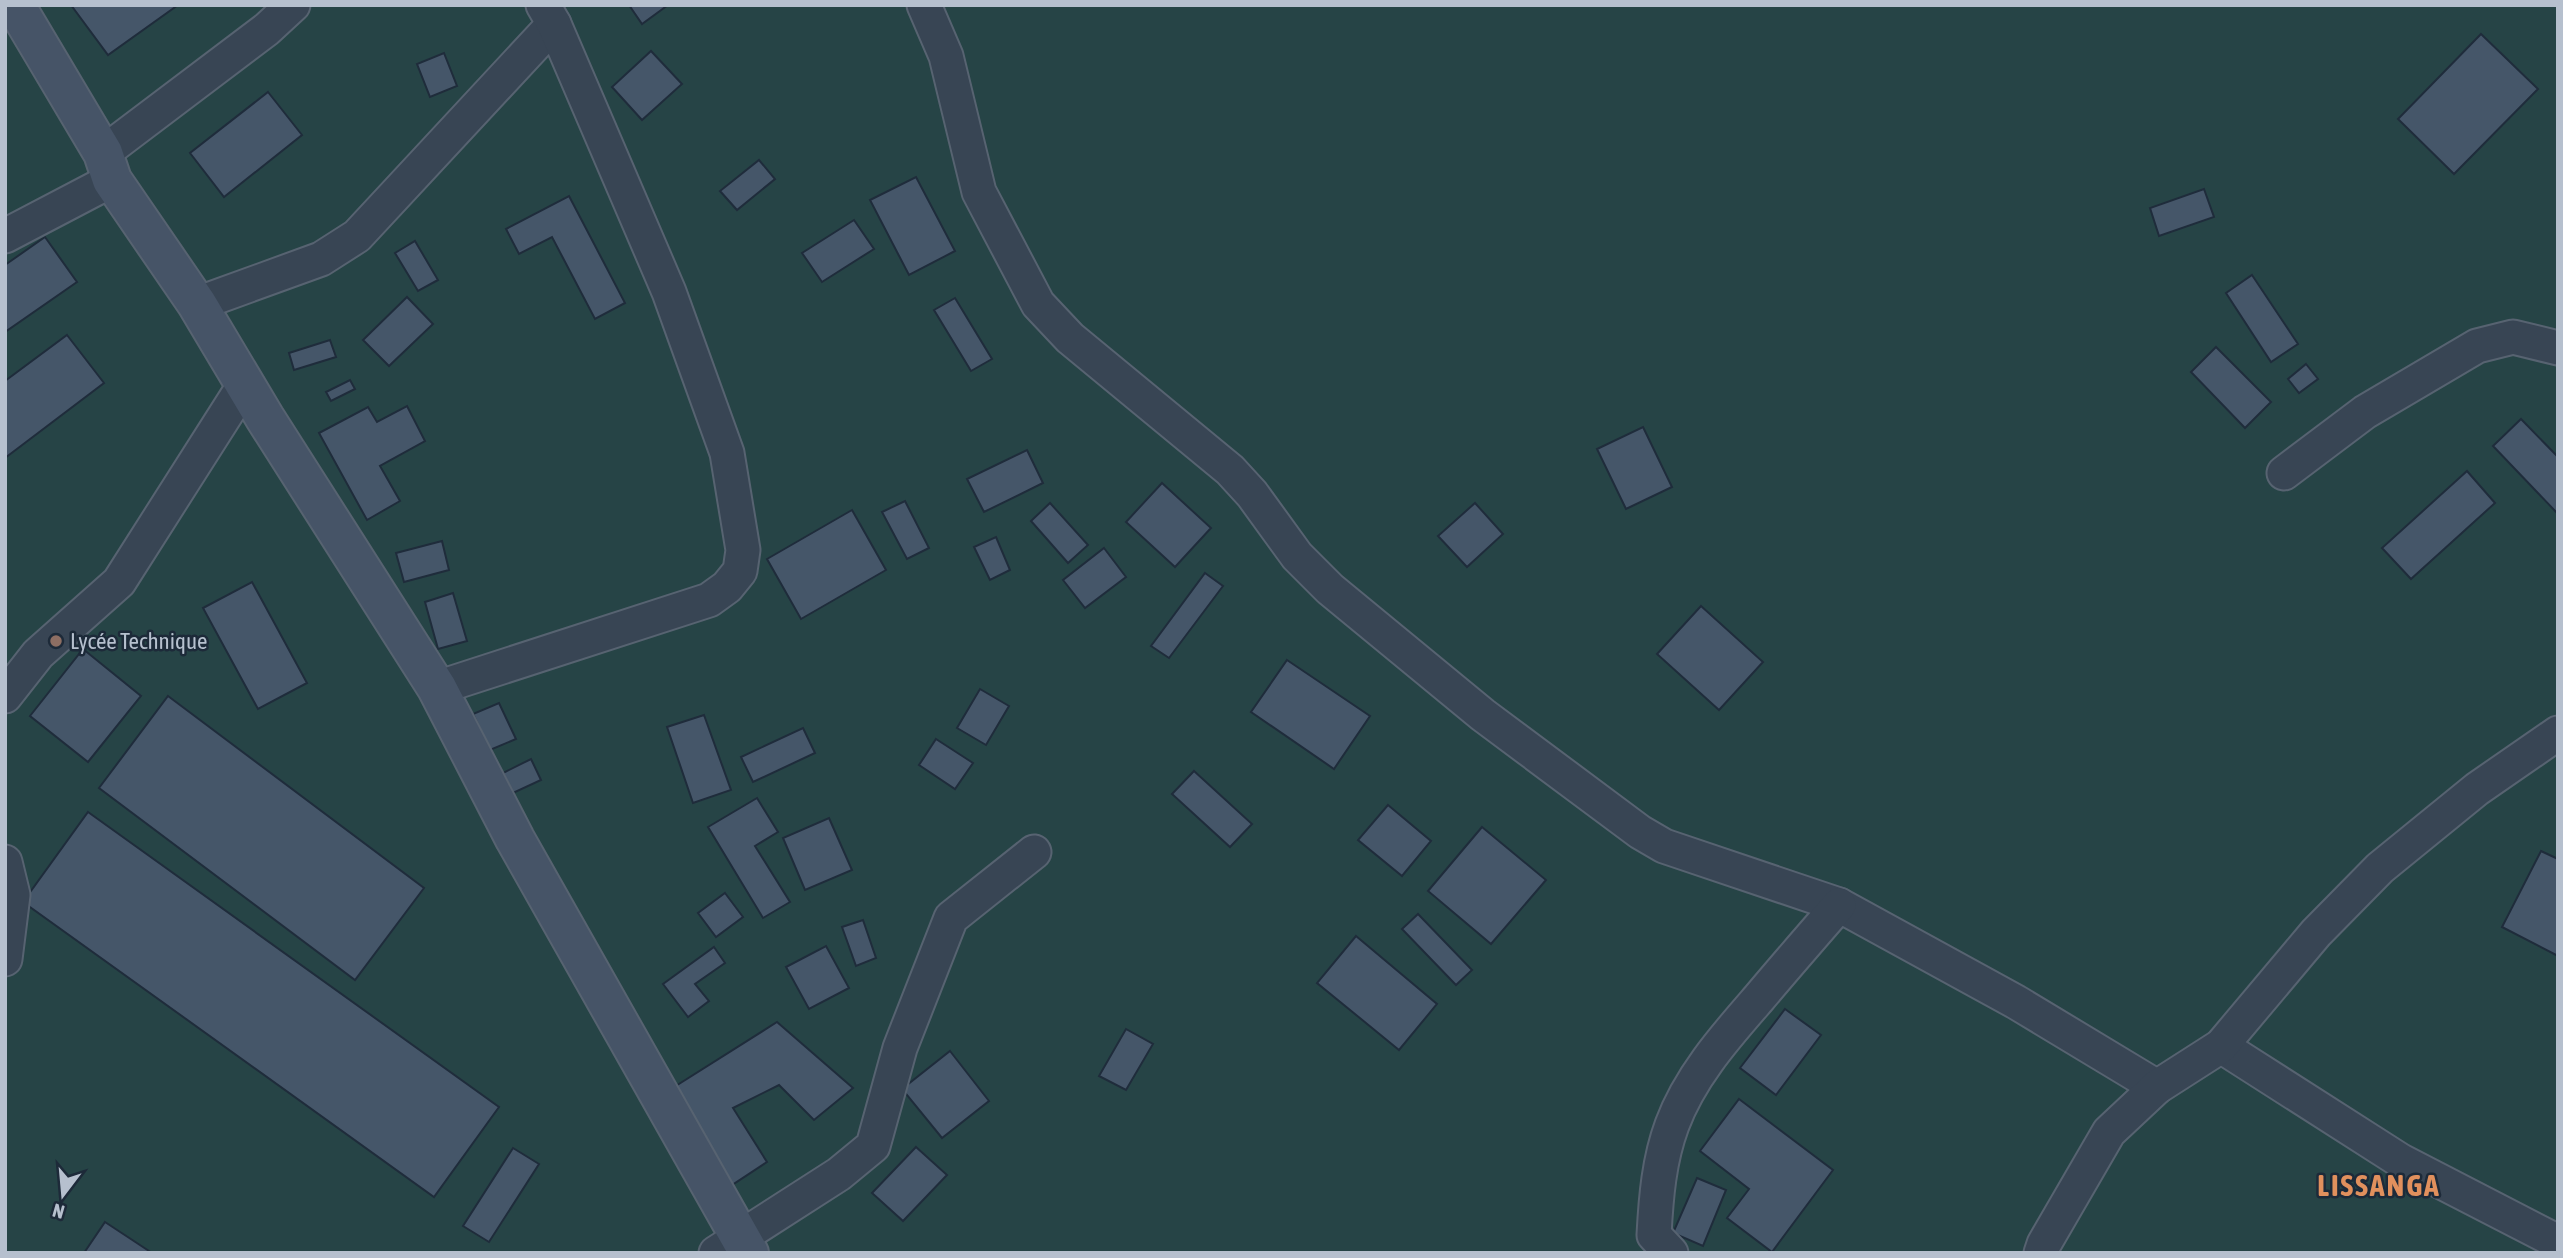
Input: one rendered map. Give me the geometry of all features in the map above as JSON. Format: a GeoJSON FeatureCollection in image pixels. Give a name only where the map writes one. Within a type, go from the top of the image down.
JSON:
{"type":"FeatureCollection","features":[{"type":"Feature","properties":{"kind":"street"},"geometry":{"type":"LineString","coordinates":[[15,5],[108,167],[197,304],[437,688],[515,839],[735,1247],[839,1174],[873,1146],[900,1048],[951,918],[1034,852]]}},
{"type":"Feature","properties":{"kind":"street"},"geometry":{"type":"LineString","coordinates":[[5,236],[108,167],[293,5]]}},
{"type":"Feature","properties":{"kind":"street"},"geometry":{"type":"LineString","coordinates":[[924,5],[946,56],[979,192],[1038,304],[1070,338],[1230,470],[1252,494],[1297,556],[1329,589],[1483,715],[1640,832],[1664,846],[1839,905],[2016,1002],[2157,1087]]}},
{"type":"Feature","properties":{"kind":"street"},"geometry":{"type":"LineString","coordinates":[[197,304],[321,259],[358,236],[549,15],[669,292],[727,453],[743,550],[740,571],[727,587],[709,600],[437,688]]}},
{"type":"Feature","properties":{"kind":"street"},"geometry":{"type":"LineString","coordinates":[[2284,473],[2365,412],[2477,346],[2513,337],[2558,348]]}},
{"type":"Feature","properties":{"kind":"street"},"geometry":{"type":"LineString","coordinates":[[5,696],[38,654],[119,582],[245,384]]}},
{"type":"Feature","properties":{"kind":"street"},"geometry":{"type":"LineString","coordinates":[[2041,1253],[2109,1132],[2157,1087],[2221,1046],[2316,933],[2380,868],[2477,789],[2558,733]]}},
{"type":"Feature","properties":{"kind":"street"},"geometry":{"type":"LineString","coordinates":[[5,862],[13,895],[5,959]]}},
{"type":"Feature","properties":{"kind":"street"},"geometry":{"type":"LineString","coordinates":[[1671,1253],[1654,1235],[1657,1188],[1664,1150],[1673,1122],[1713,1051],[1839,905]]}},
{"type":"Feature","properties":{"kind":"street"},"geometry":{"type":"LineString","coordinates":[[2221,1046],[2401,1161],[2558,1242]]}},
{"type":"Feature","properties":{"kind":"green space"},"geometry":{"type":"Polygon","coordinates":[[[5,5],[2558,5],[2558,1253],[5,1253],[5,5]]]}},
{"type":"Feature","properties":{"kind":"building"},"geometry":{"type":"Polygon","coordinates":[[[71,5],[178,5],[108,55],[71,5]]]}},
{"type":"Feature","properties":{"kind":"building"},"geometry":{"type":"Polygon","coordinates":[[[629,5],[668,5],[642,24],[629,5]]]}},
{"type":"Feature","properties":{"kind":"building"},"geometry":{"type":"Polygon","coordinates":[[[2481,34],[2538,89],[2454,174],[2398,119],[2481,34]]]}},
{"type":"Feature","properties":{"kind":"building"},"geometry":{"type":"Polygon","coordinates":[[[651,51],[682,84],[642,120],[612,87],[651,51]]]}},
{"type":"Feature","properties":{"kind":"building"},"geometry":{"type":"Polygon","coordinates":[[[444,53],[457,86],[430,97],[417,64],[444,53]]]}},
{"type":"Feature","properties":{"kind":"building"},"geometry":{"type":"Polygon","coordinates":[[[268,92],[302,135],[224,197],[190,153],[268,92]]]}},
{"type":"Feature","properties":{"kind":"building"},"geometry":{"type":"Polygon","coordinates":[[[759,160],[775,179],[737,210],[720,191],[759,160]]]}},
{"type":"Feature","properties":{"kind":"building"},"geometry":{"type":"Polygon","coordinates":[[[916,177],[955,251],[909,275],[870,200],[916,177]]]}},
{"type":"Feature","properties":{"kind":"building"},"geometry":{"type":"Polygon","coordinates":[[[2204,189],[2214,217],[2159,236],[2150,208],[2204,189]]]}},
{"type":"Feature","properties":{"kind":"building"},"geometry":{"type":"Polygon","coordinates":[[[569,196],[625,303],[595,319],[552,237],[519,254],[506,229],[569,196]]]}},
{"type":"Feature","properties":{"kind":"building"},"geometry":{"type":"Polygon","coordinates":[[[854,220],[874,249],[822,282],[802,253],[854,220]]]}},
{"type":"Feature","properties":{"kind":"building"},"geometry":{"type":"Polygon","coordinates":[[[45,237],[77,282],[5,332],[5,265],[45,237]]]}},
{"type":"Feature","properties":{"kind":"building"},"geometry":{"type":"Polygon","coordinates":[[[415,241],[438,280],[418,291],[395,253],[415,241]]]}},
{"type":"Feature","properties":{"kind":"building"},"geometry":{"type":"Polygon","coordinates":[[[2252,275],[2298,344],[2271,362],[2226,293],[2252,275]]]}},
{"type":"Feature","properties":{"kind":"building"},"geometry":{"type":"Polygon","coordinates":[[[407,297],[433,324],[389,366],[363,340],[407,297]]]}},
{"type":"Feature","properties":{"kind":"building"},"geometry":{"type":"Polygon","coordinates":[[[955,298],[992,359],[971,371],[934,310],[955,298]]]}},
{"type":"Feature","properties":{"kind":"building"},"geometry":{"type":"Polygon","coordinates":[[[67,335],[104,383],[5,458],[5,381],[67,335]]]}},
{"type":"Feature","properties":{"kind":"building"},"geometry":{"type":"Polygon","coordinates":[[[330,340],[336,357],[294,370],[289,353],[330,340]]]}},
{"type":"Feature","properties":{"kind":"building"},"geometry":{"type":"Polygon","coordinates":[[[2216,347],[2271,402],[2245,428],[2191,372],[2216,347]]]}},
{"type":"Feature","properties":{"kind":"building"},"geometry":{"type":"Polygon","coordinates":[[[2306,364],[2318,379],[2299,393],[2288,379],[2306,364]]]}},
{"type":"Feature","properties":{"kind":"building"},"geometry":{"type":"Polygon","coordinates":[[[350,380],[355,389],[331,401],[326,392],[350,380]]]}},
{"type":"Feature","properties":{"kind":"building"},"geometry":{"type":"Polygon","coordinates":[[[407,406],[425,441],[380,466],[400,501],[367,520],[319,433],[368,407],[377,422],[407,406]]]}},
{"type":"Feature","properties":{"kind":"building"},"geometry":{"type":"Polygon","coordinates":[[[2521,419],[2558,457],[2558,514],[2493,446],[2521,419]]]}},
{"type":"Feature","properties":{"kind":"building"},"geometry":{"type":"Polygon","coordinates":[[[1643,427],[1672,487],[1626,509],[1597,449],[1643,427]]]}},
{"type":"Feature","properties":{"kind":"building"},"geometry":{"type":"Polygon","coordinates":[[[1027,450],[1043,483],[984,512],[967,479],[1027,450]]]}},
{"type":"Feature","properties":{"kind":"building"},"geometry":{"type":"Polygon","coordinates":[[[2467,471],[2495,503],[2411,579],[2382,548],[2467,471]]]}},
{"type":"Feature","properties":{"kind":"building"},"geometry":{"type":"Polygon","coordinates":[[[1162,483],[1211,528],[1175,567],[1126,522],[1162,483]]]}},
{"type":"Feature","properties":{"kind":"building"},"geometry":{"type":"Polygon","coordinates":[[[905,501],[929,548],[907,559],[882,512],[905,501]]]}},
{"type":"Feature","properties":{"kind":"building"},"geometry":{"type":"Polygon","coordinates":[[[1050,503],[1088,545],[1068,563],[1031,521],[1050,503]]]}},
{"type":"Feature","properties":{"kind":"building"},"geometry":{"type":"Polygon","coordinates":[[[1475,503],[1503,534],[1467,567],[1438,536],[1475,503]]]}},
{"type":"Feature","properties":{"kind":"building"},"geometry":{"type":"Polygon","coordinates":[[[852,510],[886,570],[801,619],[767,559],[852,510]]]}},
{"type":"Feature","properties":{"kind":"building"},"geometry":{"type":"Polygon","coordinates":[[[996,537],[1010,570],[990,580],[974,547],[996,537]]]}},
{"type":"Feature","properties":{"kind":"building"},"geometry":{"type":"Polygon","coordinates":[[[442,541],[449,570],[404,582],[396,553],[442,541]]]}},
{"type":"Feature","properties":{"kind":"building"},"geometry":{"type":"Polygon","coordinates":[[[1104,548],[1126,577],[1085,608],[1063,580],[1104,548]]]}},
{"type":"Feature","properties":{"kind":"building"},"geometry":{"type":"Polygon","coordinates":[[[1205,573],[1223,586],[1169,658],[1151,646],[1205,573]]]}},
{"type":"Feature","properties":{"kind":"building"},"geometry":{"type":"Polygon","coordinates":[[[252,582],[307,683],[258,709],[203,608],[252,582]]]}},
{"type":"Feature","properties":{"kind":"building"},"geometry":{"type":"Polygon","coordinates":[[[453,593],[467,641],[438,649],[425,602],[453,593]]]}},
{"type":"Feature","properties":{"kind":"building"},"geometry":{"type":"Polygon","coordinates":[[[1701,606],[1763,662],[1719,710],[1657,654],[1701,606]]]}},
{"type":"Feature","properties":{"kind":"building"},"geometry":{"type":"Polygon","coordinates":[[[83,649],[141,696],[88,762],[30,716],[83,649]]]}},
{"type":"Feature","properties":{"kind":"building"},"geometry":{"type":"Polygon","coordinates":[[[1287,660],[1370,716],[1334,769],[1251,712],[1287,660]]]}},
{"type":"Feature","properties":{"kind":"building"},"geometry":{"type":"Polygon","coordinates":[[[980,689],[1009,706],[986,745],[957,728],[980,689]]]}},
{"type":"Feature","properties":{"kind":"building"},"geometry":{"type":"Polygon","coordinates":[[[168,696],[424,888],[355,980],[99,788],[168,696]]]}},
{"type":"Feature","properties":{"kind":"building"},"geometry":{"type":"Polygon","coordinates":[[[499,703],[516,739],[490,750],[473,714],[499,703]]]}},
{"type":"Feature","properties":{"kind":"building"},"geometry":{"type":"Polygon","coordinates":[[[704,715],[731,790],[693,803],[667,727],[704,715]]]}},
{"type":"Feature","properties":{"kind":"building"},"geometry":{"type":"Polygon","coordinates":[[[803,728],[815,753],[753,782],[741,757],[803,728]]]}},
{"type":"Feature","properties":{"kind":"building"},"geometry":{"type":"Polygon","coordinates":[[[936,739],[973,763],[955,789],[919,765],[936,739]]]}},
{"type":"Feature","properties":{"kind":"building"},"geometry":{"type":"Polygon","coordinates":[[[531,759],[541,780],[513,793],[503,773],[531,759]]]}},
{"type":"Feature","properties":{"kind":"building"},"geometry":{"type":"Polygon","coordinates":[[[1194,771],[1252,824],[1230,847],[1172,794],[1194,771]]]}},
{"type":"Feature","properties":{"kind":"building"},"geometry":{"type":"Polygon","coordinates":[[[757,798],[778,832],[755,846],[790,902],[763,918],[708,827],[757,798]]]}},
{"type":"Feature","properties":{"kind":"building"},"geometry":{"type":"Polygon","coordinates":[[[1388,805],[1431,841],[1402,876],[1358,840],[1388,805]]]}},
{"type":"Feature","properties":{"kind":"building"},"geometry":{"type":"Polygon","coordinates":[[[88,812],[499,1107],[434,1197],[23,902],[88,812]]]}},
{"type":"Feature","properties":{"kind":"building"},"geometry":{"type":"Polygon","coordinates":[[[829,818],[852,870],[805,890],[783,838],[829,818]]]}},
{"type":"Feature","properties":{"kind":"building"},"geometry":{"type":"Polygon","coordinates":[[[1482,827],[1546,880],[1491,944],[1428,891],[1482,827]]]}},
{"type":"Feature","properties":{"kind":"building"},"geometry":{"type":"Polygon","coordinates":[[[2541,851],[2558,859],[2558,956],[2502,927],[2541,851]]]}},
{"type":"Feature","properties":{"kind":"building"},"geometry":{"type":"Polygon","coordinates":[[[725,893],[743,917],[716,937],[698,913],[725,893]]]}},
{"type":"Feature","properties":{"kind":"building"},"geometry":{"type":"Polygon","coordinates":[[[1418,914],[1472,970],[1456,985],[1402,929],[1418,914]]]}},
{"type":"Feature","properties":{"kind":"building"},"geometry":{"type":"Polygon","coordinates":[[[863,920],[876,958],[856,966],[842,927],[863,920]]]}},
{"type":"Feature","properties":{"kind":"building"},"geometry":{"type":"Polygon","coordinates":[[[1356,936],[1437,1004],[1399,1050],[1317,983],[1356,936]]]}},
{"type":"Feature","properties":{"kind":"building"},"geometry":{"type":"Polygon","coordinates":[[[826,946],[849,988],[809,1009],[786,967],[826,946]]]}},
{"type":"Feature","properties":{"kind":"building"},"geometry":{"type":"Polygon","coordinates":[[[714,947],[725,963],[695,984],[709,1001],[688,1017],[663,984],[714,947]]]}},
{"type":"Feature","properties":{"kind":"building"},"geometry":{"type":"Polygon","coordinates":[[[1785,1009],[1821,1035],[1776,1095],[1740,1068],[1785,1009]]]}},
{"type":"Feature","properties":{"kind":"building"},"geometry":{"type":"Polygon","coordinates":[[[777,1022],[853,1088],[814,1120],[779,1085],[733,1108],[767,1162],[732,1185],[671,1089],[777,1022]]]}},
{"type":"Feature","properties":{"kind":"building"},"geometry":{"type":"Polygon","coordinates":[[[1126,1029],[1153,1044],[1126,1090],[1099,1076],[1126,1029]]]}},
{"type":"Feature","properties":{"kind":"building"},"geometry":{"type":"Polygon","coordinates":[[[950,1051],[989,1101],[942,1138],[902,1089],[950,1051]]]}},
{"type":"Feature","properties":{"kind":"building"},"geometry":{"type":"Polygon","coordinates":[[[1739,1099],[1833,1170],[1772,1252],[1727,1218],[1749,1189],[1700,1151],[1739,1099]]]}},
{"type":"Feature","properties":{"kind":"building"},"geometry":{"type":"Polygon","coordinates":[[[916,1147],[947,1175],[903,1221],[872,1193],[916,1147]]]}},
{"type":"Feature","properties":{"kind":"building"},"geometry":{"type":"Polygon","coordinates":[[[513,1148],[539,1164],[489,1242],[463,1226],[513,1148]]]}},
{"type":"Feature","properties":{"kind":"building"},"geometry":{"type":"Polygon","coordinates":[[[1697,1178],[1726,1190],[1703,1246],[1673,1233],[1697,1178]]]}},
{"type":"Feature","properties":{"kind":"building"},"geometry":{"type":"Polygon","coordinates":[[[105,1222],[152,1253],[84,1253],[105,1222]]]}},
{"type":"Feature","properties":{"kind":"place","name":"Lycée Technique"},"geometry":{"type":"Point","coordinates":[56,641]}},
{"type":"Feature","properties":{"kind":"district","name":"LISSANGA"},"geometry":{"type":"Point","coordinates":[2379,1185]}}]}
